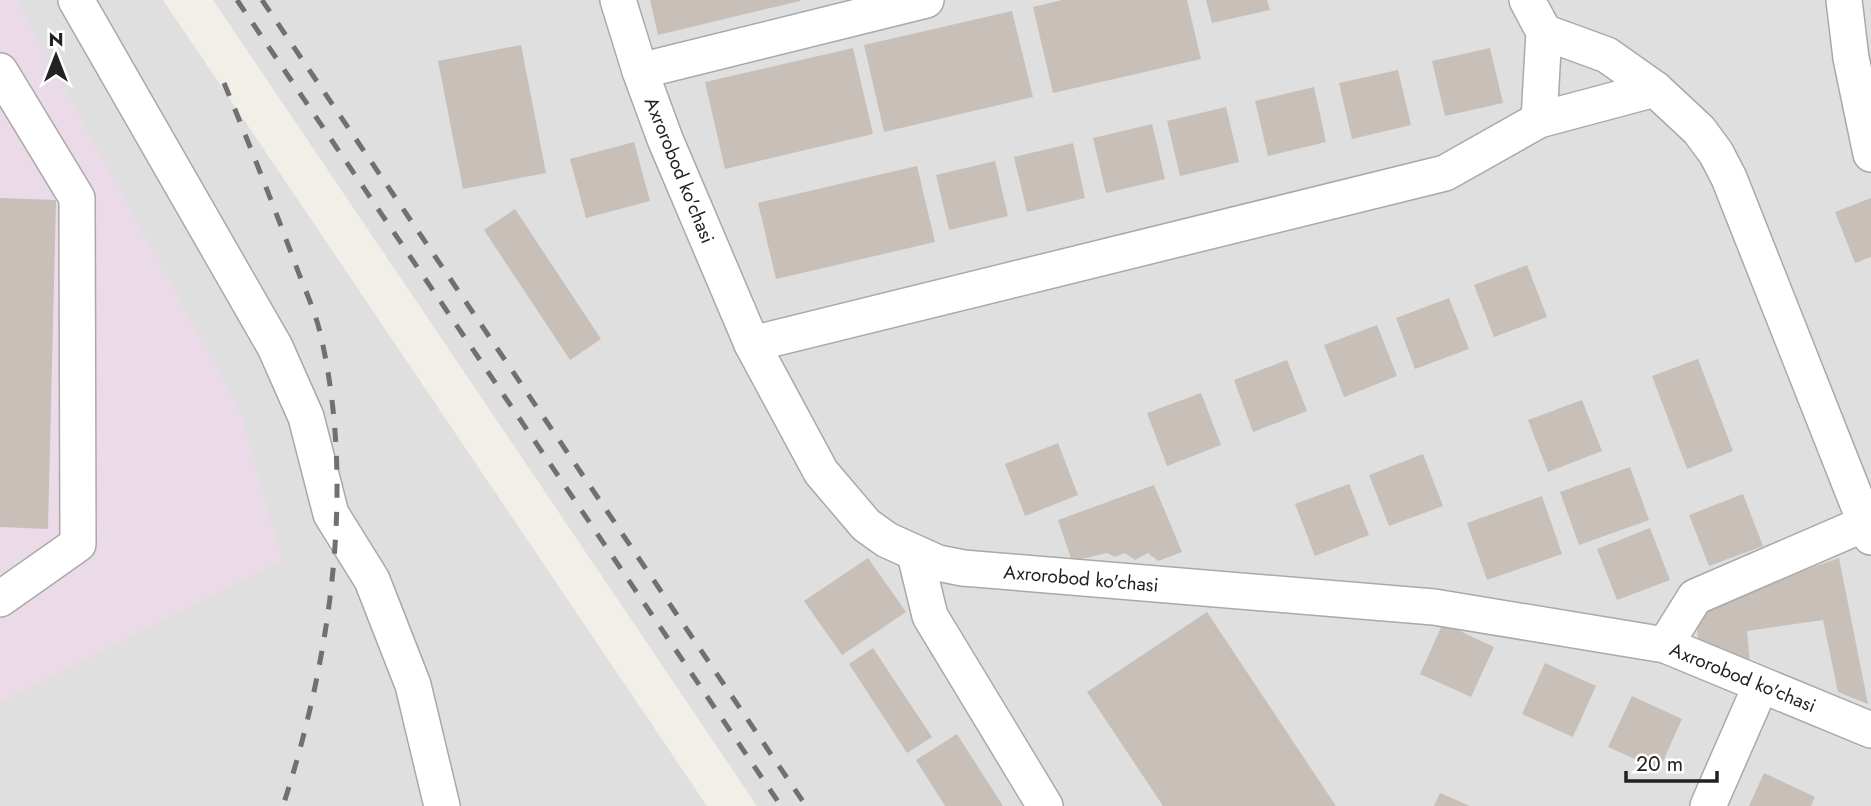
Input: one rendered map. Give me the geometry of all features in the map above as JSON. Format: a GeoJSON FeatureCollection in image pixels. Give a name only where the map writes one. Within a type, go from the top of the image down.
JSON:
{"type":"FeatureCollection","features":[{"type":"Feature","properties":{"kind":"street"},"geometry":{"type":"LineString","coordinates":[[76,0],[275,347],[306,417],[331,514],[372,580],[413,685],[442,806]]}},
{"type":"Feature","properties":{"kind":"street","name":"Axrorobod ko'chasi"},"geometry":{"type":"LineString","coordinates":[[618,0],[665,139],[752,344],[821,472],[844,502],[876,533],[915,554],[963,568],[1434,607],[1665,645],[1871,730]]}},
{"type":"Feature","properties":{"kind":"street"},"geometry":{"type":"LineString","coordinates":[[640,71],[926,0]]}},
{"type":"Feature","properties":{"kind":"street"},"geometry":{"type":"LineString","coordinates":[[1527,0],[1544,32],[1539,120]]}},
{"type":"Feature","properties":{"kind":"street"},"geometry":{"type":"LineString","coordinates":[[1844,0],[1851,58],[1871,154]]}},
{"type":"Feature","properties":{"kind":"street"},"geometry":{"type":"LineString","coordinates":[[1544,32],[1607,55],[1655,89],[1699,130],[1716,153],[1729,178],[1869,527],[1695,597],[1665,645]]}},
{"type":"Feature","properties":{"kind":"street"},"geometry":{"type":"LineString","coordinates":[[0,71],[77,198],[78,544],[0,599]]}},
{"type":"Feature","properties":{"kind":"street"},"geometry":{"type":"LineString","coordinates":[[752,344],[1445,173],[1539,120],[1655,89]]}},
{"type":"Feature","properties":{"kind":"street"},"geometry":{"type":"LineString","coordinates":[[915,554],[930,616],[1045,806]]}},
{"type":"Feature","properties":{"kind":"street"},"geometry":{"type":"LineString","coordinates":[[1708,806],[1761,685]]}},
{"type":"Feature","properties":{"kind":"shaded area"},"geometry":{"type":"Polygon","coordinates":[[[0,0],[163,0],[707,806],[0,806],[0,0]]]}},
{"type":"Feature","properties":{"kind":"shaded area"},"geometry":{"type":"Polygon","coordinates":[[[0,0],[16,0],[241,413],[282,561],[0,703],[0,0]]]}},
{"type":"Feature","properties":{"kind":"shaded area"},"geometry":{"type":"Polygon","coordinates":[[[213,0],[1871,0],[1871,806],[757,806],[213,0]]]}},
{"type":"Feature","properties":{"kind":"building"},"geometry":{"type":"Polygon","coordinates":[[[650,0],[800,0],[800,1],[658,35],[650,0]]]}},
{"type":"Feature","properties":{"kind":"building"},"geometry":{"type":"Polygon","coordinates":[[[1062,0],[1187,0],[1201,59],[1053,93],[1033,7],[1062,0]]]}},
{"type":"Feature","properties":{"kind":"building"},"geometry":{"type":"Polygon","coordinates":[[[1206,0],[1267,0],[1270,10],[1212,23],[1206,0]]]}},
{"type":"Feature","properties":{"kind":"building"},"geometry":{"type":"Polygon","coordinates":[[[1012,11],[1033,97],[884,132],[864,45],[1012,11]]]}},
{"type":"Feature","properties":{"kind":"building"},"geometry":{"type":"Polygon","coordinates":[[[521,45],[546,173],[463,189],[438,61],[521,45]]]}},
{"type":"Feature","properties":{"kind":"building"},"geometry":{"type":"Polygon","coordinates":[[[853,48],[873,134],[725,169],[705,82],[853,48]]]}},
{"type":"Feature","properties":{"kind":"building"},"geometry":{"type":"Polygon","coordinates":[[[1490,48],[1503,103],[1445,116],[1432,61],[1490,48]]]}},
{"type":"Feature","properties":{"kind":"building"},"geometry":{"type":"Polygon","coordinates":[[[1398,70],[1411,125],[1352,139],[1339,83],[1398,70]]]}},
{"type":"Feature","properties":{"kind":"building"},"geometry":{"type":"Polygon","coordinates":[[[1314,87],[1326,142],[1268,156],[1255,101],[1314,87]]]}},
{"type":"Feature","properties":{"kind":"building"},"geometry":{"type":"Polygon","coordinates":[[[1226,107],[1239,162],[1180,176],[1167,121],[1226,107]]]}},
{"type":"Feature","properties":{"kind":"building"},"geometry":{"type":"Polygon","coordinates":[[[1152,124],[1165,179],[1106,193],[1093,138],[1152,124]]]}},
{"type":"Feature","properties":{"kind":"building"},"geometry":{"type":"Polygon","coordinates":[[[634,142],[650,201],[586,218],[570,159],[634,142]]]}},
{"type":"Feature","properties":{"kind":"building"},"geometry":{"type":"Polygon","coordinates":[[[1073,143],[1085,198],[1027,212],[1014,157],[1073,143]]]}},
{"type":"Feature","properties":{"kind":"building"},"geometry":{"type":"Polygon","coordinates":[[[995,161],[1008,216],[949,230],[936,175],[995,161]]]}},
{"type":"Feature","properties":{"kind":"building"},"geometry":{"type":"Polygon","coordinates":[[[917,166],[935,242],[776,279],[758,203],[917,166]]]}},
{"type":"Feature","properties":{"kind":"building"},"geometry":{"type":"Polygon","coordinates":[[[0,198],[56,200],[48,529],[0,527],[0,198]]]}},
{"type":"Feature","properties":{"kind":"building"},"geometry":{"type":"Polygon","coordinates":[[[1871,198],[1871,257],[1855,263],[1835,212],[1871,198]]]}},
{"type":"Feature","properties":{"kind":"building"},"geometry":{"type":"Polygon","coordinates":[[[515,209],[601,339],[570,360],[484,230],[515,209]]]}},
{"type":"Feature","properties":{"kind":"building"},"geometry":{"type":"Polygon","coordinates":[[[1527,265],[1547,317],[1494,337],[1474,285],[1527,265]]]}},
{"type":"Feature","properties":{"kind":"building"},"geometry":{"type":"Polygon","coordinates":[[[1449,298],[1469,349],[1415,369],[1396,318],[1449,298]]]}},
{"type":"Feature","properties":{"kind":"building"},"geometry":{"type":"Polygon","coordinates":[[[1377,325],[1397,376],[1344,397],[1324,345],[1377,325]]]}},
{"type":"Feature","properties":{"kind":"building"},"geometry":{"type":"Polygon","coordinates":[[[1698,359],[1733,451],[1687,469],[1652,376],[1698,359]]]}},
{"type":"Feature","properties":{"kind":"building"},"geometry":{"type":"Polygon","coordinates":[[[1287,360],[1307,411],[1253,432],[1234,380],[1287,360]]]}},
{"type":"Feature","properties":{"kind":"building"},"geometry":{"type":"Polygon","coordinates":[[[1201,393],[1221,445],[1167,466],[1147,413],[1201,393]]]}},
{"type":"Feature","properties":{"kind":"building"},"geometry":{"type":"Polygon","coordinates":[[[1582,400],[1602,451],[1548,472],[1528,420],[1582,400]]]}},
{"type":"Feature","properties":{"kind":"building"},"geometry":{"type":"Polygon","coordinates":[[[1058,443],[1078,495],[1025,516],[1005,464],[1058,443]]]}},
{"type":"Feature","properties":{"kind":"building"},"geometry":{"type":"Polygon","coordinates":[[[1423,454],[1443,506],[1389,526],[1369,475],[1423,454]]]}},
{"type":"Feature","properties":{"kind":"building"},"geometry":{"type":"Polygon","coordinates":[[[1630,467],[1649,520],[1579,545],[1560,492],[1630,467]]]}},
{"type":"Feature","properties":{"kind":"building"},"geometry":{"type":"Polygon","coordinates":[[[1349,484],[1369,535],[1315,556],[1295,504],[1349,484]]]}},
{"type":"Feature","properties":{"kind":"building"},"geometry":{"type":"Polygon","coordinates":[[[1154,485],[1182,552],[1158,561],[1148,553],[1135,560],[1125,553],[1115,557],[1107,553],[1072,561],[1058,520],[1154,485]]]}},
{"type":"Feature","properties":{"kind":"building"},"geometry":{"type":"Polygon","coordinates":[[[1743,494],[1763,546],[1709,566],[1689,515],[1743,494]]]}},
{"type":"Feature","properties":{"kind":"building"},"geometry":{"type":"Polygon","coordinates":[[[1542,496],[1562,554],[1487,580],[1467,523],[1542,496]]]}},
{"type":"Feature","properties":{"kind":"building"},"geometry":{"type":"Polygon","coordinates":[[[1650,528],[1670,580],[1617,600],[1597,549],[1650,528]]]}},
{"type":"Feature","properties":{"kind":"building"},"geometry":{"type":"Polygon","coordinates":[[[868,558],[906,612],[842,655],[804,601],[868,558]]]}},
{"type":"Feature","properties":{"kind":"building"},"geometry":{"type":"Polygon","coordinates":[[[1839,558],[1868,704],[1838,692],[1823,620],[1747,631],[1750,663],[1698,642],[1696,608],[1839,558]]]}},
{"type":"Feature","properties":{"kind":"building"},"geometry":{"type":"Polygon","coordinates":[[[1207,612],[1336,806],[1163,806],[1087,692],[1207,612]]]}},
{"type":"Feature","properties":{"kind":"building"},"geometry":{"type":"Polygon","coordinates":[[[1443,623],[1494,647],[1471,697],[1420,674],[1443,623]]]}},
{"type":"Feature","properties":{"kind":"building"},"geometry":{"type":"Polygon","coordinates":[[[873,648],[932,737],[907,753],[849,664],[873,648]]]}},
{"type":"Feature","properties":{"kind":"building"},"geometry":{"type":"Polygon","coordinates":[[[1545,663],[1596,686],[1573,737],[1522,714],[1545,663]]]}},
{"type":"Feature","properties":{"kind":"building"},"geometry":{"type":"Polygon","coordinates":[[[1632,696],[1682,719],[1659,770],[1608,747],[1632,696]]]}},
{"type":"Feature","properties":{"kind":"building"},"geometry":{"type":"Polygon","coordinates":[[[957,734],[1003,806],[945,806],[916,760],[957,734]]]}},
{"type":"Feature","properties":{"kind":"building"},"geometry":{"type":"Polygon","coordinates":[[[1764,773],[1815,797],[1811,806],[1749,806],[1764,773]]]}},
{"type":"Feature","properties":{"kind":"building"},"geometry":{"type":"Polygon","coordinates":[[[1440,793],[1470,806],[1434,806],[1440,793]]]}},
{"type":"Feature","properties":{"kind":"railway"},"geometry":{"type":"LineString","coordinates":[[237,0],[781,806]]}},
{"type":"Feature","properties":{"kind":"railway"},"geometry":{"type":"LineString","coordinates":[[262,0],[806,806]]}},
{"type":"Feature","properties":{"kind":"railway"},"geometry":{"type":"LineString","coordinates":[[224,83],[314,312],[332,398],[337,516],[325,635],[300,751],[283,806]]}}]}
